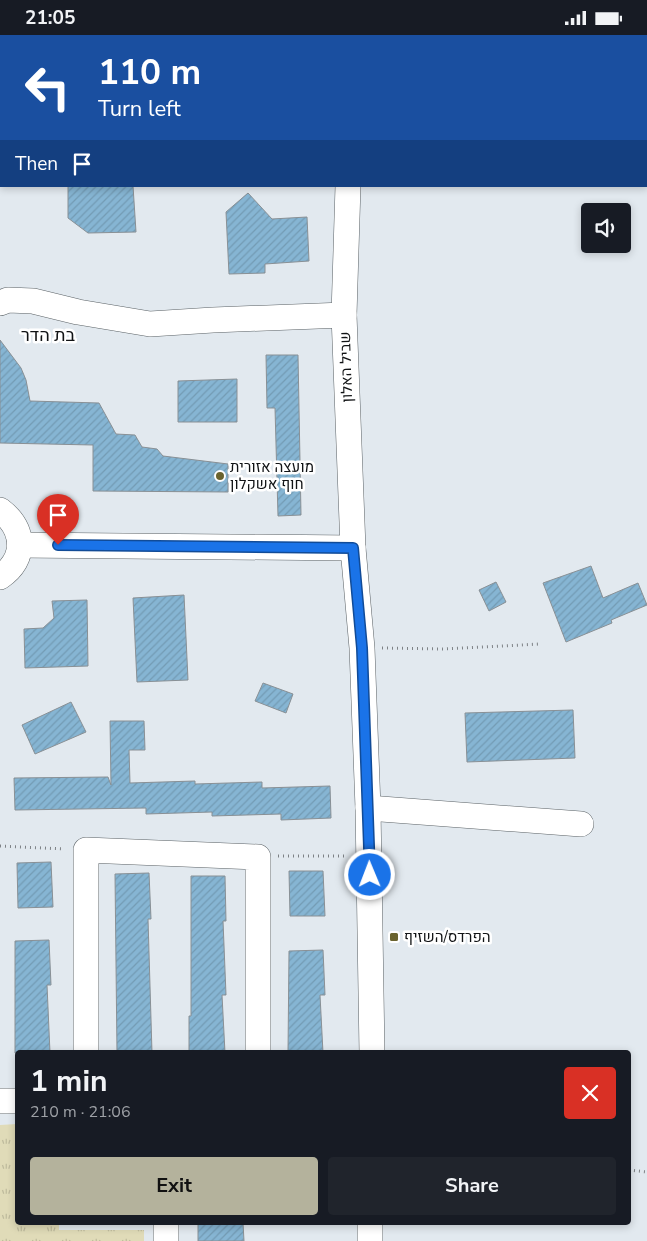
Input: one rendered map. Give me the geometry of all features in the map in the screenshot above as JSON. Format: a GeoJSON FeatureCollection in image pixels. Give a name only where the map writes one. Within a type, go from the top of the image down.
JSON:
{"type":"FeatureCollection","features":[{"type":"Feature","properties":{"kind":"street","name":"שביל האלון"},"geometry":{"type":"LineString","coordinates":[[348,187],[344,315],[353,548],[362,648],[370,855],[372,1050]]}},
{"type":"Feature","properties":{"kind":"street"},"geometry":{"type":"LineString","coordinates":[[0,303],[8,301],[33,301],[78,312],[150,324],[344,315]]}},
{"type":"Feature","properties":{"kind":"street"},"geometry":{"type":"LineString","coordinates":[[0,510],[9,517],[16,527],[19,545],[19,552],[14,563],[7,573],[0,577]]}},
{"type":"Feature","properties":{"kind":"street"},"geometry":{"type":"LineString","coordinates":[[19,545],[353,548]]}},
{"type":"Feature","properties":{"kind":"street"},"geometry":{"type":"LineString","coordinates":[[368,808],[581,824]]}},
{"type":"Feature","properties":{"kind":"street"},"geometry":{"type":"LineString","coordinates":[[86,1050],[86,850],[258,857],[258,1050]]}},
{"type":"Feature","properties":{"kind":"street"},"geometry":{"type":"LineString","coordinates":[[0,1101],[15,1101]]}},
{"type":"Feature","properties":{"kind":"street"},"geometry":{"type":"LineString","coordinates":[[166,1225],[166,1241]]}},
{"type":"Feature","properties":{"kind":"street"},"geometry":{"type":"LineString","coordinates":[[370,1225],[370,1241]]}},
{"type":"Feature","properties":{"kind":"path"},"geometry":{"type":"LineString","coordinates":[[362,648],[442,649],[540,644]]}},
{"type":"Feature","properties":{"kind":"path"},"geometry":{"type":"LineString","coordinates":[[0,846],[86,850]]}},
{"type":"Feature","properties":{"kind":"path"},"geometry":{"type":"LineString","coordinates":[[258,857],[370,855]]}},
{"type":"Feature","properties":{"kind":"path"},"geometry":{"type":"LineString","coordinates":[[631,1170],[647,1172]]}},
{"type":"Feature","properties":{"kind":"green space"},"geometry":{"type":"Polygon","coordinates":[[[15,1124],[15,1225],[59,1225],[59,1230],[144,1230],[144,1241],[0,1241],[0,1125],[15,1124]]]}},
{"type":"Feature","properties":{"kind":"building"},"geometry":{"type":"Polygon","coordinates":[[[68,187],[133,187],[136,232],[88,233],[68,218],[68,187]]]}},
{"type":"Feature","properties":{"kind":"building"},"geometry":{"type":"Polygon","coordinates":[[[248,193],[272,219],[307,217],[309,261],[265,264],[265,273],[229,274],[226,212],[248,193]]]}},
{"type":"Feature","properties":{"kind":"building"},"geometry":{"type":"Polygon","coordinates":[[[0,340],[21,368],[26,380],[30,401],[99,403],[116,434],[135,435],[142,447],[157,449],[163,456],[228,464],[228,492],[93,491],[93,445],[0,443],[0,340]]]}},
{"type":"Feature","properties":{"kind":"building"},"geometry":{"type":"Polygon","coordinates":[[[266,355],[298,355],[301,515],[278,516],[275,408],[267,408],[266,355]]]}},
{"type":"Feature","properties":{"kind":"building"},"geometry":{"type":"Polygon","coordinates":[[[237,379],[237,422],[178,422],[178,381],[237,379]]]}},
{"type":"Feature","properties":{"kind":"building"},"geometry":{"type":"Polygon","coordinates":[[[591,566],[603,598],[638,583],[647,605],[611,620],[612,623],[566,642],[543,583],[591,566]]]}},
{"type":"Feature","properties":{"kind":"building"},"geometry":{"type":"Polygon","coordinates":[[[496,582],[506,602],[489,611],[479,590],[496,582]]]}},
{"type":"Feature","properties":{"kind":"building"},"geometry":{"type":"Polygon","coordinates":[[[184,595],[188,680],[137,682],[133,598],[184,595]]]}},
{"type":"Feature","properties":{"kind":"building"},"geometry":{"type":"Polygon","coordinates":[[[87,600],[88,666],[25,668],[24,629],[43,628],[54,618],[52,601],[87,600]]]}},
{"type":"Feature","properties":{"kind":"building"},"geometry":{"type":"Polygon","coordinates":[[[263,683],[293,694],[286,713],[255,701],[263,683]]]}},
{"type":"Feature","properties":{"kind":"building"},"geometry":{"type":"Polygon","coordinates":[[[71,702],[86,732],[35,754],[22,725],[71,702]]]}},
{"type":"Feature","properties":{"kind":"building"},"geometry":{"type":"Polygon","coordinates":[[[573,710],[575,758],[467,762],[465,713],[573,710]]]}},
{"type":"Feature","properties":{"kind":"building"},"geometry":{"type":"Polygon","coordinates":[[[110,721],[144,721],[145,750],[129,750],[130,783],[195,781],[195,784],[262,782],[262,788],[330,786],[331,818],[281,820],[281,814],[212,816],[212,812],[146,814],[146,808],[15,810],[14,778],[108,777],[111,785],[110,721]]]}},
{"type":"Feature","properties":{"kind":"building"},"geometry":{"type":"Polygon","coordinates":[[[51,862],[53,907],[18,908],[17,863],[51,862]]]}},
{"type":"Feature","properties":{"kind":"building"},"geometry":{"type":"Polygon","coordinates":[[[289,871],[323,871],[325,916],[290,916],[289,871]]]}},
{"type":"Feature","properties":{"kind":"building"},"geometry":{"type":"Polygon","coordinates":[[[149,873],[151,919],[148,919],[152,1050],[117,1050],[115,874],[149,873]]]}},
{"type":"Feature","properties":{"kind":"building"},"geometry":{"type":"Polygon","coordinates":[[[191,876],[225,876],[226,921],[223,921],[226,995],[222,995],[225,1050],[189,1050],[189,1016],[191,1016],[191,876]]]}},
{"type":"Feature","properties":{"kind":"building"},"geometry":{"type":"Polygon","coordinates":[[[49,940],[51,985],[47,985],[50,1050],[15,1050],[15,941],[49,940]]]}},
{"type":"Feature","properties":{"kind":"building"},"geometry":{"type":"Polygon","coordinates":[[[323,950],[325,995],[320,995],[323,1050],[288,1050],[289,951],[323,950]]]}},
{"type":"Feature","properties":{"kind":"building"},"geometry":{"type":"Polygon","coordinates":[[[198,1225],[243,1225],[244,1241],[198,1241],[198,1225]]]}},
{"type":"Feature","properties":{"kind":"place","name":"מועצה אזורית חוף אשקלון"},"geometry":{"type":"Point","coordinates":[220,476]}},
{"type":"Feature","properties":{"kind":"place","name":"הפרדס/השזיף"},"geometry":{"type":"Point","coordinates":[394,937]}},
{"type":"Feature","properties":{"kind":"district","name":"בת הדר"},"geometry":{"type":"Point","coordinates":[48,335]}},
{"type":"Feature","properties":{"kind":"route"},"geometry":{"type":"LineString","coordinates":[[58,545],[353,548],[362,648],[370,875]]}}]}
